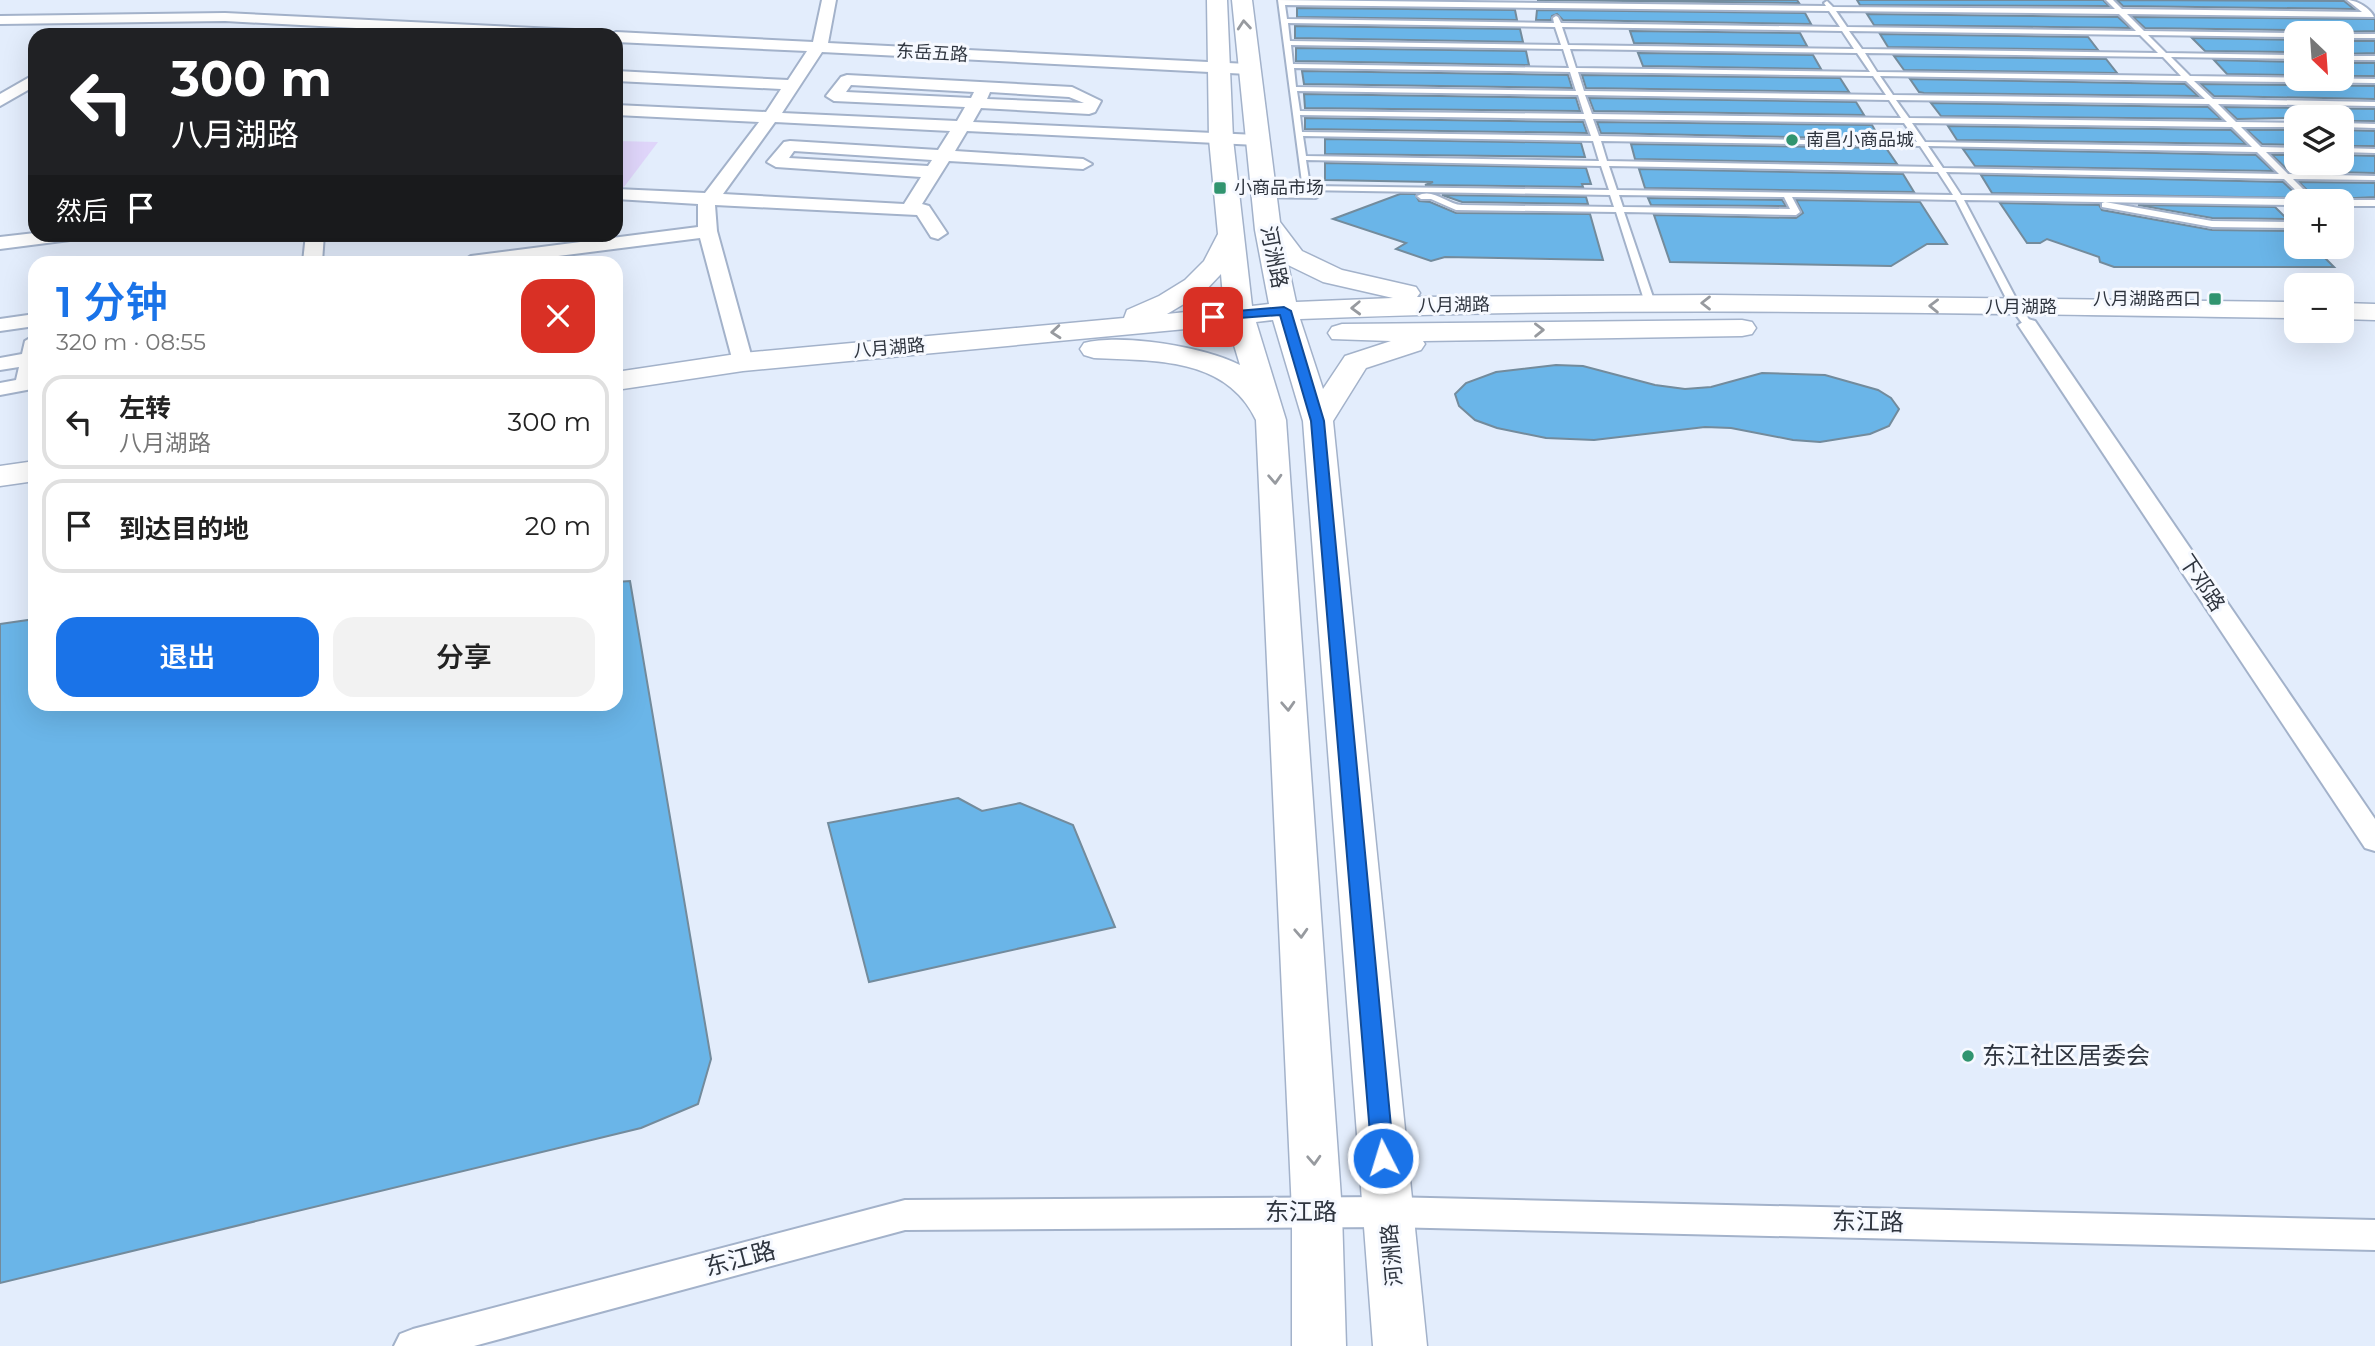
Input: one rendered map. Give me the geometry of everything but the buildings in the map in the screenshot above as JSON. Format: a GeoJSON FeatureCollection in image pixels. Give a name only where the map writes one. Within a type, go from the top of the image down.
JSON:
{"type":"FeatureCollection","features":[{"type":"Feature","properties":{"kind":"main road"},"geometry":{"type":"LineString","coordinates":[[1217,0],[1233,68],[1221,139],[1231,234],[1243,326],[1271,420],[1317,1212],[1320,1346]]}},
{"type":"Feature","properties":{"kind":"main road","name":"河洲路"},"geometry":{"type":"LineString","coordinates":[[1242,0],[1233,68],[1257,141],[1267,223],[1288,323],[1318,421],[1400,1346]]}},
{"type":"Feature","properties":{"kind":"main road"},"geometry":{"type":"LineString","coordinates":[[1267,223],[1293,257],[1332,276],[1403,292],[1483,304]]}},
{"type":"Feature","properties":{"kind":"main road"},"geometry":{"type":"LineString","coordinates":[[1100,338],[1168,304],[1204,278],[1220,261],[1231,234]]}},
{"type":"Feature","properties":{"kind":"main road","name":"八月湖路"},"geometry":{"type":"LineString","coordinates":[[623,380],[743,362],[1100,338],[1483,304],[1650,303],[2284,326]]}},
{"type":"Feature","properties":{"kind":"main road","name":"八月湖路"},"geometry":{"type":"LineString","coordinates":[[1288,323],[1503,330],[2284,310]]}},
{"type":"Feature","properties":{"kind":"main road"},"geometry":{"type":"LineString","coordinates":[[2354,311],[2375,312]]}},
{"type":"Feature","properties":{"kind":"main road"},"geometry":{"type":"LineString","coordinates":[[2354,327],[2375,327]]}},
{"type":"Feature","properties":{"kind":"main road"},"geometry":{"type":"LineString","coordinates":[[1318,421],[1355,362],[1397,346],[1503,330]]}},
{"type":"Feature","properties":{"kind":"main road"},"geometry":{"type":"LineString","coordinates":[[1100,338],[1213,363],[1249,386],[1271,420]]}},
{"type":"Feature","properties":{"kind":"main road","name":"八月湖路"},"geometry":{"type":"LineString","coordinates":[[623,395],[745,376],[1100,338]]}},
{"type":"Feature","properties":{"kind":"main road"},"geometry":{"type":"LineString","coordinates":[[0,476],[28,472]]}},
{"type":"Feature","properties":{"kind":"main road"},"geometry":{"type":"LineString","coordinates":[[0,491],[28,486]]}},
{"type":"Feature","properties":{"kind":"street"},"geometry":{"type":"LineString","coordinates":[[743,362],[708,231],[708,198],[771,117],[823,39],[829,0]]}},
{"type":"Feature","properties":{"kind":"street"},"geometry":{"type":"LineString","coordinates":[[0,20],[225,17],[413,28]]}},
{"type":"Feature","properties":{"kind":"street"},"geometry":{"type":"LineString","coordinates":[[112,28],[125,19]]}},
{"type":"Feature","properties":{"kind":"street","name":"东岳五路"},"geometry":{"type":"LineString","coordinates":[[623,37],[1233,68]]}},
{"type":"Feature","properties":{"kind":"street"},"geometry":{"type":"LineString","coordinates":[[623,76],[792,85]]}},
{"type":"Feature","properties":{"kind":"street"},"geometry":{"type":"LineString","coordinates":[[847,80],[1072,92],[1093,101],[1089,109],[976,103],[834,96],[847,80]]}},
{"type":"Feature","properties":{"kind":"street"},"geometry":{"type":"LineString","coordinates":[[0,101],[28,85]]}},
{"type":"Feature","properties":{"kind":"street"},"geometry":{"type":"LineString","coordinates":[[910,209],[985,87]]}},
{"type":"Feature","properties":{"kind":"street"},"geometry":{"type":"LineString","coordinates":[[623,110],[1257,141]]}},
{"type":"Feature","properties":{"kind":"street"},"geometry":{"type":"LineString","coordinates":[[933,172],[776,162],[790,146],[1083,164]]}},
{"type":"Feature","properties":{"kind":"street"},"geometry":{"type":"LineString","coordinates":[[623,194],[923,210],[938,233]]}},
{"type":"Feature","properties":{"kind":"street"},"geometry":{"type":"LineString","coordinates":[[517,256],[708,231]]}},
{"type":"Feature","properties":{"kind":"street"},"geometry":{"type":"LineString","coordinates":[[0,243],[28,239]]}},
{"type":"Feature","properties":{"kind":"street","name":"下邓路"},"geometry":{"type":"LineString","coordinates":[[2022,316],[2375,841]]}},
{"type":"Feature","properties":{"kind":"street"},"geometry":{"type":"LineString","coordinates":[[0,325],[28,321]]}},
{"type":"Feature","properties":{"kind":"street"},"geometry":{"type":"LineString","coordinates":[[0,364],[28,352]]}},
{"type":"Feature","properties":{"kind":"street"},"geometry":{"type":"LineString","coordinates":[[0,389],[25,385],[28,372]]}},
{"type":"Feature","properties":{"kind":"street","name":"东江路"},"geometry":{"type":"LineString","coordinates":[[412,1346],[905,1214],[1388,1212],[2375,1235]]}},
{"type":"Feature","properties":{"kind":"lane"},"geometry":{"type":"LineString","coordinates":[[1825,0],[1958,196],[2022,316]]}},
{"type":"Feature","properties":{"kind":"lane"},"geometry":{"type":"LineString","coordinates":[[2109,0],[2299,189]]}},
{"type":"Feature","properties":{"kind":"lane"},"geometry":{"type":"LineString","coordinates":[[2350,0],[2373,16]]}},
{"type":"Feature","properties":{"kind":"lane"},"geometry":{"type":"LineString","coordinates":[[2284,201],[1306,188],[1281,1],[2373,16]]}},
{"type":"Feature","properties":{"kind":"lane"},"geometry":{"type":"LineString","coordinates":[[1551,3],[1650,303]]}},
{"type":"Feature","properties":{"kind":"lane"},"geometry":{"type":"LineString","coordinates":[[1284,21],[2284,35]]}},
{"type":"Feature","properties":{"kind":"lane"},"geometry":{"type":"LineString","coordinates":[[2354,36],[2375,36]]}},
{"type":"Feature","properties":{"kind":"lane"},"geometry":{"type":"LineString","coordinates":[[1287,43],[2284,57]]}},
{"type":"Feature","properties":{"kind":"lane"},"geometry":{"type":"LineString","coordinates":[[2354,58],[2375,58]]}},
{"type":"Feature","properties":{"kind":"lane"},"geometry":{"type":"LineString","coordinates":[[1290,66],[2375,80]]}},
{"type":"Feature","properties":{"kind":"lane"},"geometry":{"type":"LineString","coordinates":[[1293,89],[2375,104]]}},
{"type":"Feature","properties":{"kind":"lane"},"geometry":{"type":"LineString","coordinates":[[1296,113],[2284,125]]}},
{"type":"Feature","properties":{"kind":"lane"},"geometry":{"type":"LineString","coordinates":[[2354,125],[2375,126]]}},
{"type":"Feature","properties":{"kind":"lane"},"geometry":{"type":"LineString","coordinates":[[1299,134],[2284,150]]}},
{"type":"Feature","properties":{"kind":"lane"},"geometry":{"type":"LineString","coordinates":[[2354,150],[2375,151]]}},
{"type":"Feature","properties":{"kind":"lane"},"geometry":{"type":"LineString","coordinates":[[1302,158],[2375,177]]}},
{"type":"Feature","properties":{"kind":"lane"},"geometry":{"type":"LineString","coordinates":[[1264,195],[1432,196],[1456,207],[1796,212],[1786,194]]}},
{"type":"Feature","properties":{"kind":"lane"},"geometry":{"type":"LineString","coordinates":[[1958,196],[2107,205],[2212,224],[2284,225]]}},
{"type":"Feature","properties":{"kind":"lane"},"geometry":{"type":"LineString","coordinates":[[2278,201],[2284,207]]}},
{"type":"Feature","properties":{"kind":"lane"},"geometry":{"type":"LineString","coordinates":[[2354,202],[2375,203]]}},
{"type":"Feature","properties":{"kind":"shaded area"},"geometry":{"type":"Polygon","coordinates":[[[623,141],[658,142],[624,187],[623,141]]]}},
{"type":"Feature","properties":{"kind":"place","name":"南昌小商品城"},"geometry":{"type":"Point","coordinates":[1792,140]}},
{"type":"Feature","properties":{"kind":"place","name":"小商品市场"},"geometry":{"type":"Point","coordinates":[1220,188]}},
{"type":"Feature","properties":{"kind":"place","name":"八月湖路西口"},"geometry":{"type":"Point","coordinates":[2215,299]}},
{"type":"Feature","properties":{"kind":"place","name":"东江社区居委会"},"geometry":{"type":"Point","coordinates":[1968,1056]}},
{"type":"Feature","properties":{"kind":"route"},"geometry":{"type":"LineString","coordinates":[[1213,317],[1284,311],[1318,421],[1383,1158]]}}]}
